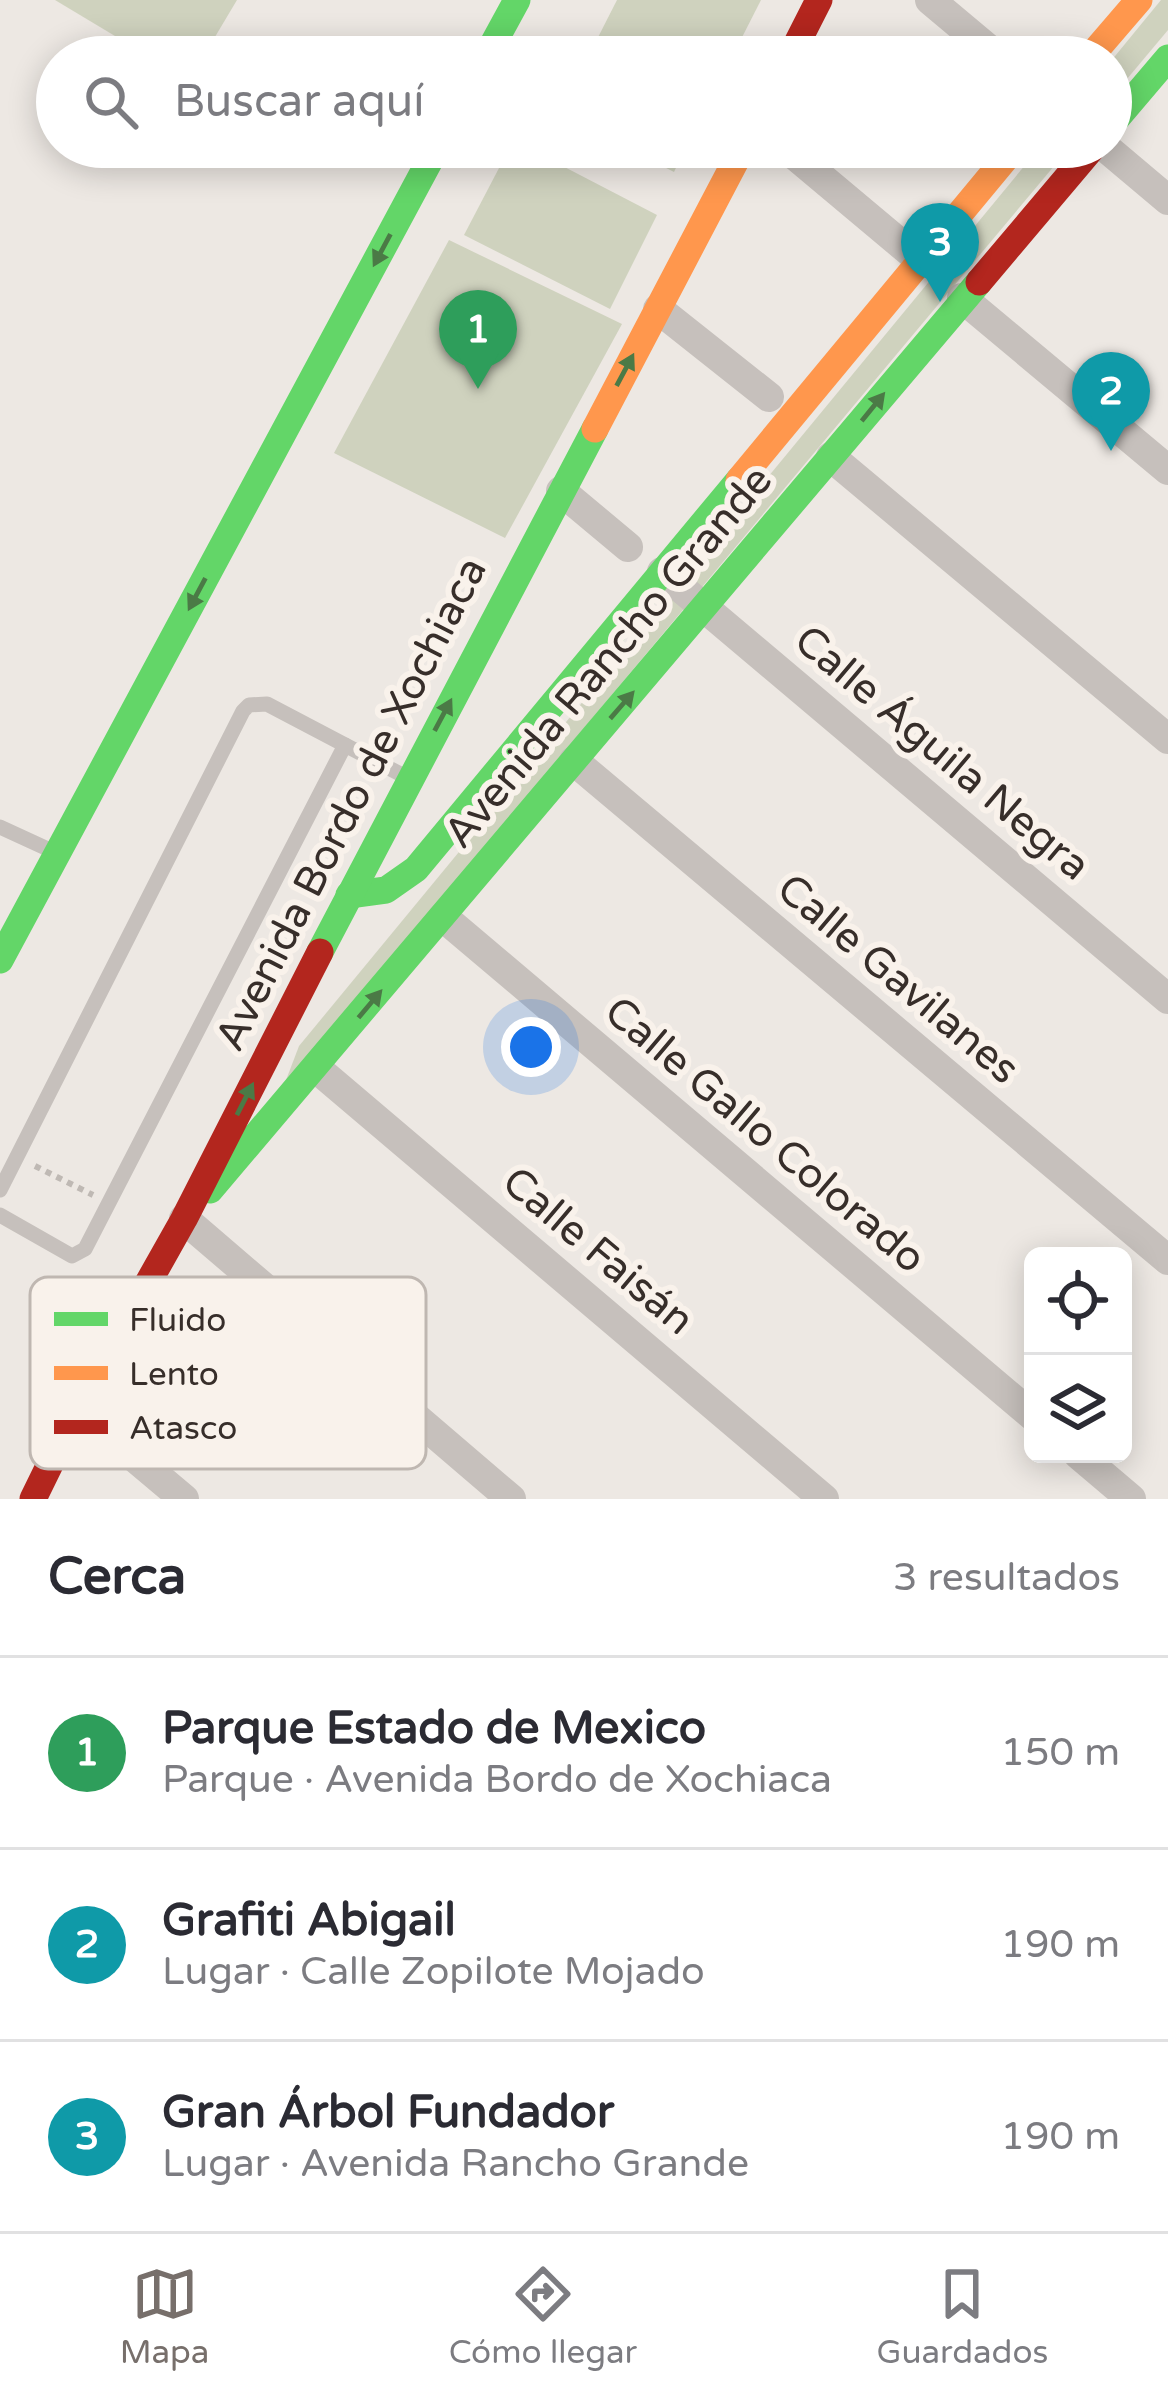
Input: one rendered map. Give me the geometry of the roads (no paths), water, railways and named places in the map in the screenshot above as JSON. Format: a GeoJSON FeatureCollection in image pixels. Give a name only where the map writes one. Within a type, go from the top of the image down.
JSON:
{"type":"FeatureCollection","features":[{"type":"Feature","properties":{"kind":"street"},"geometry":{"type":"LineString","coordinates":[[497,36],[517,0]]}},
{"type":"Feature","properties":{"kind":"street"},"geometry":{"type":"LineString","coordinates":[[801,36],[819,0]]}},
{"type":"Feature","properties":{"kind":"street"},"geometry":{"type":"LineString","coordinates":[[930,0],[973,36]]}},
{"type":"Feature","properties":{"kind":"street"},"geometry":{"type":"LineString","coordinates":[[1108,36],[1138,0]]}},
{"type":"Feature","properties":{"kind":"street"},"geometry":{"type":"LineString","coordinates":[[1132,100],[1168,58]]}},
{"type":"Feature","properties":{"kind":"street"},"geometry":{"type":"LineString","coordinates":[[0,960],[426,168]]}},
{"type":"Feature","properties":{"kind":"street","name":"Avenida Bordo de Xochiaca"},"geometry":{"type":"LineString","coordinates":[[151,1277],[732,168]]}},
{"type":"Feature","properties":{"kind":"street"},"geometry":{"type":"LineString","coordinates":[[810,168],[921,261]]}},
{"type":"Feature","properties":{"kind":"street","name":"Avenida Rancho Grande"},"geometry":{"type":"LineString","coordinates":[[349,895],[380,895],[407,878],[998,168]]}},
{"type":"Feature","properties":{"kind":"street","name":"Avenida Rancho Grande"},"geometry":{"type":"LineString","coordinates":[[184,1219],[1075,168]]}},
{"type":"Feature","properties":{"kind":"street"},"geometry":{"type":"LineString","coordinates":[[1130,168],[1168,200]]}},
{"type":"Feature","properties":{"kind":"street"},"geometry":{"type":"LineString","coordinates":[[962,298],[1168,470]]}},
{"type":"Feature","properties":{"kind":"street"},"geometry":{"type":"LineString","coordinates":[[658,309],[769,397]]}},
{"type":"Feature","properties":{"kind":"street"},"geometry":{"type":"LineString","coordinates":[[831,457],[1168,739]]}},
{"type":"Feature","properties":{"kind":"street"},"geometry":{"type":"LineString","coordinates":[[561,491],[628,547]]}},
{"type":"Feature","properties":{"kind":"street","name":"Calle Águila Negra"},"geometry":{"type":"LineString","coordinates":[[662,572],[1168,999]]}},
{"type":"Feature","properties":{"kind":"street","name":"Calle Gavilanes"},"geometry":{"type":"LineString","coordinates":[[574,761],[1168,1260]]}},
{"type":"Feature","properties":{"kind":"street","name":"Calle Gallo Colorado"},"geometry":{"type":"LineString","coordinates":[[443,917],[1024,1408]]}},
{"type":"Feature","properties":{"kind":"street","name":"Calle Faisán"},"geometry":{"type":"LineString","coordinates":[[316,1068],[824,1499]]}},
{"type":"Feature","properties":{"kind":"street"},"geometry":{"type":"LineString","coordinates":[[184,1219],[252,1277]]}},
{"type":"Feature","properties":{"kind":"street"},"geometry":{"type":"LineString","coordinates":[[426,1426],[511,1499]]}},
{"type":"Feature","properties":{"kind":"street"},"geometry":{"type":"LineString","coordinates":[[1089,1463],[1132,1499]]}},
{"type":"Feature","properties":{"kind":"street","name":"Avenida Bordo de Xochiaca"},"geometry":{"type":"LineString","coordinates":[[33,1499],[48,1469]]}},
{"type":"Feature","properties":{"kind":"street"},"geometry":{"type":"LineString","coordinates":[[148,1469],[184,1499]]}},
{"type":"Feature","properties":{"kind":"lane"},"geometry":{"type":"LineString","coordinates":[[0,1190],[242,711],[258,702],[267,704],[410,778]]}},
{"type":"Feature","properties":{"kind":"lane"},"geometry":{"type":"LineString","coordinates":[[0,1215],[72,1256],[85,1249],[345,745]]}},
{"type":"Feature","properties":{"kind":"lane"},"geometry":{"type":"LineString","coordinates":[[0,827],[58,854]]}},
{"type":"Feature","properties":{"kind":"place","name":"Gran Árbol Fundador"},"geometry":{"type":"Point","coordinates":[940,302]}},
{"type":"Feature","properties":{"kind":"place","name":"Parque Estado de Mexico"},"geometry":{"type":"Point","coordinates":[478,389]}},
{"type":"Feature","properties":{"kind":"place","name":"Grafiti Abigail"},"geometry":{"type":"Point","coordinates":[1111,451]}}]}
